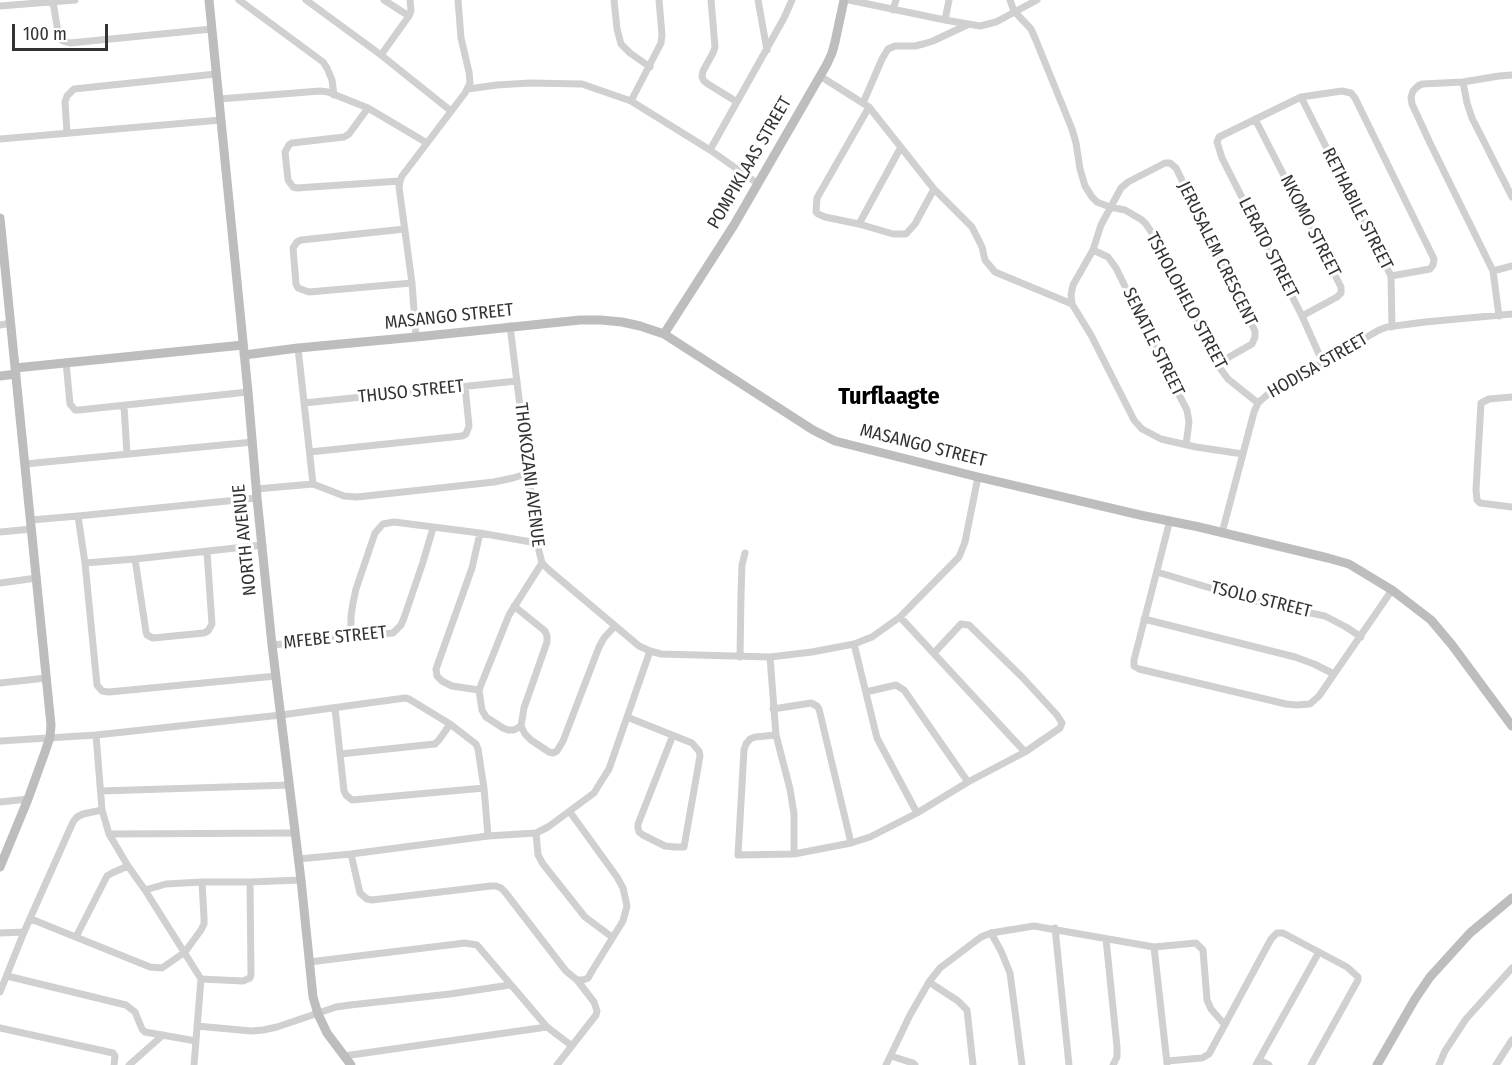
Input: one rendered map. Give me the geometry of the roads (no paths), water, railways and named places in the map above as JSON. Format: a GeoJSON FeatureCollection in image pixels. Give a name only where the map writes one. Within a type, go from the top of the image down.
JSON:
{"type":"FeatureCollection","features":[{"type":"Feature","properties":{"kind":"street"},"geometry":{"type":"LineString","coordinates":[[0,6],[75,0]]}},
{"type":"Feature","properties":{"kind":"street","name":"NORTH AVENUE"},"geometry":{"type":"LineString","coordinates":[[209,0],[256,493],[313,996],[327,1033],[351,1065]]}},
{"type":"Feature","properties":{"kind":"street"},"geometry":{"type":"LineString","coordinates":[[239,0],[323,62],[332,80],[334,95]]}},
{"type":"Feature","properties":{"kind":"street"},"geometry":{"type":"LineString","coordinates":[[306,0],[381,55],[451,111]]}},
{"type":"Feature","properties":{"kind":"street"},"geometry":{"type":"LineString","coordinates":[[384,0],[410,16]]}},
{"type":"Feature","properties":{"kind":"street"},"geometry":{"type":"LineString","coordinates":[[381,55],[410,16],[410,0]]}},
{"type":"Feature","properties":{"kind":"street"},"geometry":{"type":"LineString","coordinates":[[416,337],[412,283],[399,187],[402,176],[468,89],[470,78],[461,38],[458,0]]}},
{"type":"Feature","properties":{"kind":"street"},"geometry":{"type":"LineString","coordinates":[[614,0],[621,44],[650,67]]}},
{"type":"Feature","properties":{"kind":"street"},"geometry":{"type":"LineString","coordinates":[[631,101],[661,43],[659,0]]}},
{"type":"Feature","properties":{"kind":"street"},"geometry":{"type":"LineString","coordinates":[[711,0],[715,46],[702,77],[708,84],[737,102]]}},
{"type":"Feature","properties":{"kind":"street"},"geometry":{"type":"LineString","coordinates":[[758,0],[767,50]]}},
{"type":"Feature","properties":{"kind":"street"},"geometry":{"type":"LineString","coordinates":[[710,150],[767,50],[792,0]]}},
{"type":"Feature","properties":{"kind":"street","name":"POMPIKLAAS STREET"},"geometry":{"type":"LineString","coordinates":[[664,334],[734,225],[820,76],[832,53],[844,0]]}},
{"type":"Feature","properties":{"kind":"street"},"geometry":{"type":"LineString","coordinates":[[849,0],[968,25],[987,25],[996,22],[1037,0]]}},
{"type":"Feature","properties":{"kind":"street"},"geometry":{"type":"LineString","coordinates":[[893,10],[896,0]]}},
{"type":"Feature","properties":{"kind":"street"},"geometry":{"type":"LineString","coordinates":[[945,20],[949,0]]}},
{"type":"Feature","properties":{"kind":"street"},"geometry":{"type":"LineString","coordinates":[[1010,0],[1014,11]]}},
{"type":"Feature","properties":{"kind":"street"},"geometry":{"type":"LineString","coordinates":[[52,2],[59,38],[70,43],[212,29]]}},
{"type":"Feature","properties":{"kind":"street","name":"TSHOLOHELO STREET"},"geometry":{"type":"LineString","coordinates":[[1014,11],[1031,29],[1072,129],[1085,186],[1097,202],[1125,210],[1142,220],[1152,233],[1217,364],[1228,379],[1258,403]]}},
{"type":"Feature","properties":{"kind":"street"},"geometry":{"type":"LineString","coordinates":[[934,189],[915,224],[906,234],[893,234],[818,214],[815,208],[817,198],[866,105],[882,59],[888,49],[933,41],[968,25]]}},
{"type":"Feature","properties":{"kind":"street"},"geometry":{"type":"LineString","coordinates":[[66,133],[65,102],[74,89],[216,74]]}},
{"type":"Feature","properties":{"kind":"street"},"geometry":{"type":"LineString","coordinates":[[1499,316],[1493,270],[1410,98],[1413,91],[1422,84],[1463,82],[1512,75]]}},
{"type":"Feature","properties":{"kind":"street"},"geometry":{"type":"LineString","coordinates":[[820,76],[866,105],[934,189],[972,227],[982,247],[984,260],[995,272],[1072,304],[1091,335],[1139,427],[1161,439],[1210,450],[1243,454]]}},
{"type":"Feature","properties":{"kind":"street"},"geometry":{"type":"LineString","coordinates":[[468,89],[497,85],[564,82],[582,84],[631,101],[710,150],[757,183]]}},
{"type":"Feature","properties":{"kind":"street"},"geometry":{"type":"LineString","coordinates":[[1463,82],[1472,118],[1512,197]]}},
{"type":"Feature","properties":{"kind":"street"},"geometry":{"type":"LineString","coordinates":[[1255,119],[1301,97],[1347,91],[1351,93],[1433,256],[1433,265],[1430,268],[1391,276]]}},
{"type":"Feature","properties":{"kind":"street"},"geometry":{"type":"LineString","coordinates":[[219,99],[328,92],[368,108],[427,143]]}},
{"type":"Feature","properties":{"kind":"street","name":"RETHABILE STREET"},"geometry":{"type":"LineString","coordinates":[[1301,97],[1391,276],[1392,327]]}},
{"type":"Feature","properties":{"kind":"street"},"geometry":{"type":"LineString","coordinates":[[368,108],[349,134],[289,145],[285,152],[288,180],[293,187],[297,188],[400,181]]}},
{"type":"Feature","properties":{"kind":"street","name":"LERATO STREET"},"geometry":{"type":"LineString","coordinates":[[1255,119],[1222,135],[1217,142],[1222,158],[1302,316],[1323,363]]}},
{"type":"Feature","properties":{"kind":"street","name":"NKOMO STREET"},"geometry":{"type":"LineString","coordinates":[[1255,119],[1341,287],[1341,292],[1337,297],[1302,316]]}},
{"type":"Feature","properties":{"kind":"street"},"geometry":{"type":"LineString","coordinates":[[0,139],[221,120]]}},
{"type":"Feature","properties":{"kind":"street"},"geometry":{"type":"LineString","coordinates":[[859,224],[901,147]]}},
{"type":"Feature","properties":{"kind":"street","name":"JERUSALEM CRESCENT"},"geometry":{"type":"LineString","coordinates":[[1072,304],[1073,285],[1093,250],[1101,225],[1121,188],[1165,163],[1170,163],[1176,168],[1255,331],[1252,344],[1217,364]]}},
{"type":"Feature","properties":{"kind":"street"},"geometry":{"type":"LineString","coordinates":[[0,218],[51,725],[50,737],[28,799],[0,867]]}},
{"type":"Feature","properties":{"kind":"street"},"geometry":{"type":"LineString","coordinates":[[405,229],[297,242],[293,248],[296,284],[298,288],[309,292],[412,283]]}},
{"type":"Feature","properties":{"kind":"street","name":"SENATLE STREET"},"geometry":{"type":"LineString","coordinates":[[1093,250],[1108,257],[1116,268],[1187,410],[1190,422],[1186,445]]}},
{"type":"Feature","properties":{"kind":"street"},"geometry":{"type":"LineString","coordinates":[[1493,270],[1512,266]]}},
{"type":"Feature","properties":{"kind":"street","name":"HODISA STREET"},"geometry":{"type":"LineString","coordinates":[[1222,533],[1254,412],[1258,403],[1267,395],[1379,330],[1512,314]]}},
{"type":"Feature","properties":{"kind":"street","name":"MASANGO STREET"},"geometry":{"type":"LineString","coordinates":[[0,376],[66,362],[298,348],[580,320],[631,324],[664,334],[813,430],[835,441],[978,477],[1340,561],[1356,568],[1392,590],[1421,611],[1439,628],[1512,726]]}},
{"type":"Feature","properties":{"kind":"street"},"geometry":{"type":"LineString","coordinates":[[0,325],[11,323]]}},
{"type":"Feature","properties":{"kind":"street","name":"THOKOZANI AVENUE"},"geometry":{"type":"LineString","coordinates":[[510,326],[537,543],[542,563],[639,646],[650,651],[661,654],[770,657],[854,644],[872,637],[900,617],[959,556],[965,542],[978,477]]}},
{"type":"Feature","properties":{"kind":"street"},"geometry":{"type":"LineString","coordinates":[[298,348],[313,484]]}},
{"type":"Feature","properties":{"kind":"street"},"geometry":{"type":"LineString","coordinates":[[66,362],[70,404],[71,407],[79,410],[248,392]]}},
{"type":"Feature","properties":{"kind":"street","name":"THUSO STREET"},"geometry":{"type":"LineString","coordinates":[[304,403],[517,381]]}},
{"type":"Feature","properties":{"kind":"street"},"geometry":{"type":"LineString","coordinates":[[310,452],[462,436],[466,434],[469,426],[465,386]]}},
{"type":"Feature","properties":{"kind":"street"},"geometry":{"type":"LineString","coordinates":[[1512,397],[1489,399],[1480,403],[1476,490],[1477,500],[1480,503],[1512,507]]}},
{"type":"Feature","properties":{"kind":"street"},"geometry":{"type":"LineString","coordinates":[[124,406],[127,454]]}},
{"type":"Feature","properties":{"kind":"street"},"geometry":{"type":"LineString","coordinates":[[25,464],[252,442]]}},
{"type":"Feature","properties":{"kind":"street"},"geometry":{"type":"LineString","coordinates":[[0,532],[78,516],[313,484],[344,496],[357,497],[494,482],[529,472]]}},
{"type":"Feature","properties":{"kind":"street"},"geometry":{"type":"LineString","coordinates":[[78,516],[97,685],[102,691],[276,676]]}},
{"type":"Feature","properties":{"kind":"street"},"geometry":{"type":"LineString","coordinates":[[1170,520],[1134,660],[1134,666],[1139,669],[1297,705],[1310,704],[1319,696],[1392,590]]}},
{"type":"Feature","properties":{"kind":"street"},"geometry":{"type":"LineString","coordinates":[[351,637],[352,603],[375,533],[383,524],[388,522],[480,533],[537,543]]}},
{"type":"Feature","properties":{"kind":"street","name":"MFEBE STREET"},"geometry":{"type":"LineString","coordinates":[[272,645],[393,633],[401,625],[433,528]]}},
{"type":"Feature","properties":{"kind":"street"},"geometry":{"type":"LineString","coordinates":[[479,690],[453,686],[442,681],[437,676],[436,669],[472,568],[480,533]]}},
{"type":"Feature","properties":{"kind":"street"},"geometry":{"type":"LineString","coordinates":[[85,563],[262,545]]}},
{"type":"Feature","properties":{"kind":"street"},"geometry":{"type":"LineString","coordinates":[[135,559],[146,632],[153,638],[208,631],[212,624],[207,552]]}},
{"type":"Feature","properties":{"kind":"street"},"geometry":{"type":"LineString","coordinates":[[740,657],[742,565],[745,553]]}},
{"type":"Feature","properties":{"kind":"street"},"geometry":{"type":"LineString","coordinates":[[521,726],[508,730],[486,717],[482,710],[479,690],[502,629],[542,563]]}},
{"type":"Feature","properties":{"kind":"street","name":"TSOLO STREET"},"geometry":{"type":"LineString","coordinates":[[1157,572],[1240,597],[1325,616],[1361,637]]}},
{"type":"Feature","properties":{"kind":"street"},"geometry":{"type":"LineString","coordinates":[[0,583],[37,578]]}},
{"type":"Feature","properties":{"kind":"street"},"geometry":{"type":"LineString","coordinates":[[514,606],[545,631],[547,636],[547,642],[524,708],[521,726],[531,740],[553,753],[563,741],[599,647],[615,626]]}},
{"type":"Feature","properties":{"kind":"street"},"geometry":{"type":"LineString","coordinates":[[900,617],[1025,752]]}},
{"type":"Feature","properties":{"kind":"street"},"geometry":{"type":"LineString","coordinates":[[1144,620],[1295,657],[1334,674]]}},
{"type":"Feature","properties":{"kind":"street"},"geometry":{"type":"LineString","coordinates":[[776,735],[755,736],[746,744],[744,750],[738,855],[794,854],[870,837],[1025,752],[1060,728],[1062,723],[1057,715],[1022,677],[969,626],[961,624],[934,652]]}},
{"type":"Feature","properties":{"kind":"street"},"geometry":{"type":"LineString","coordinates":[[854,644],[877,738],[917,813]]}},
{"type":"Feature","properties":{"kind":"street"},"geometry":{"type":"LineString","coordinates":[[298,859],[488,836],[536,833],[548,827],[594,793],[603,780],[609,769],[650,651]]}},
{"type":"Feature","properties":{"kind":"street"},"geometry":{"type":"LineString","coordinates":[[770,657],[776,735],[794,814],[794,854]]}},
{"type":"Feature","properties":{"kind":"street"},"geometry":{"type":"LineString","coordinates":[[0,683],[46,678]]}},
{"type":"Feature","properties":{"kind":"street"},"geometry":{"type":"LineString","coordinates":[[866,692],[896,685],[904,690],[968,782]]}},
{"type":"Feature","properties":{"kind":"street"},"geometry":{"type":"LineString","coordinates":[[0,741],[96,735],[281,715],[405,698],[450,724],[476,744],[484,788],[488,836]]}},
{"type":"Feature","properties":{"kind":"street"},"geometry":{"type":"LineString","coordinates":[[774,709],[807,703],[814,704],[819,709],[851,843]]}},
{"type":"Feature","properties":{"kind":"street"},"geometry":{"type":"LineString","coordinates":[[335,708],[344,791],[352,800],[484,788]]}},
{"type":"Feature","properties":{"kind":"street"},"geometry":{"type":"LineString","coordinates":[[627,717],[673,735],[692,743],[699,751],[684,847],[675,848],[664,846],[643,836],[638,828],[673,735]]}},
{"type":"Feature","properties":{"kind":"street"},"geometry":{"type":"LineString","coordinates":[[340,754],[435,744],[450,724]]}},
{"type":"Feature","properties":{"kind":"street"},"geometry":{"type":"LineString","coordinates":[[96,735],[102,810],[109,834],[201,979],[194,1065]]}},
{"type":"Feature","properties":{"kind":"street"},"geometry":{"type":"LineString","coordinates":[[101,791],[289,785]]}},
{"type":"Feature","properties":{"kind":"street"},"geometry":{"type":"LineString","coordinates":[[0,802],[28,799]]}},
{"type":"Feature","properties":{"kind":"street"},"geometry":{"type":"LineString","coordinates":[[0,992],[73,822],[83,814],[102,810]]}},
{"type":"Feature","properties":{"kind":"street"},"geometry":{"type":"LineString","coordinates":[[570,812],[617,877],[627,906],[623,921],[588,978],[577,980]]}},
{"type":"Feature","properties":{"kind":"street"},"geometry":{"type":"LineString","coordinates":[[109,834],[294,833]]}},
{"type":"Feature","properties":{"kind":"street"},"geometry":{"type":"LineString","coordinates":[[536,833],[538,855],[543,864],[585,917],[612,937]]}},
{"type":"Feature","properties":{"kind":"street"},"geometry":{"type":"LineString","coordinates":[[351,854],[360,893],[372,900],[490,886],[496,886],[505,892],[566,971],[577,980],[594,1002],[597,1011],[557,1065]]}},
{"type":"Feature","properties":{"kind":"street"},"geometry":{"type":"LineString","coordinates":[[76,937],[107,876],[128,867]]}},
{"type":"Feature","properties":{"kind":"street"},"geometry":{"type":"LineString","coordinates":[[145,890],[166,884],[301,880]]}},
{"type":"Feature","properties":{"kind":"street"},"geometry":{"type":"LineString","coordinates":[[31,919],[150,967],[162,968],[185,952],[204,924],[202,882]]}},
{"type":"Feature","properties":{"kind":"street"},"geometry":{"type":"LineString","coordinates":[[201,979],[243,981],[251,975],[250,882]]}},
{"type":"Feature","properties":{"kind":"street"},"geometry":{"type":"LineString","coordinates":[[1381,1064],[1420,990],[1430,977],[1470,933],[1512,898]]}},
{"type":"Feature","properties":{"kind":"street"},"geometry":{"type":"LineString","coordinates":[[886,1065],[910,1015],[940,968],[977,939],[991,933],[1034,926],[1154,947],[1194,942],[1203,950],[1210,1009],[1225,1025]]}},
{"type":"Feature","properties":{"kind":"street"},"geometry":{"type":"LineString","coordinates":[[1055,928],[1069,1065]]}},
{"type":"Feature","properties":{"kind":"street"},"geometry":{"type":"LineString","coordinates":[[0,933],[24,932]]}},
{"type":"Feature","properties":{"kind":"street"},"geometry":{"type":"LineString","coordinates":[[991,933],[1010,973],[1022,1065]]}},
{"type":"Feature","properties":{"kind":"street"},"geometry":{"type":"LineString","coordinates":[[1154,947],[1167,1063],[1206,1057],[1209,1054],[1275,934],[1286,934],[1353,972],[1358,980],[1311,1065]]}},
{"type":"Feature","properties":{"kind":"street"},"geometry":{"type":"LineString","coordinates":[[1106,939],[1117,1047],[1116,1061],[1113,1065]]}},
{"type":"Feature","properties":{"kind":"street"},"geometry":{"type":"LineString","coordinates":[[309,962],[473,944],[482,949],[547,1027],[572,1047]]}},
{"type":"Feature","properties":{"kind":"street"},"geometry":{"type":"LineString","coordinates":[[1269,1065],[1258,1062],[1319,952]]}},
{"type":"Feature","properties":{"kind":"street"},"geometry":{"type":"LineString","coordinates":[[1438,1065],[1466,1019],[1512,968]]}},
{"type":"Feature","properties":{"kind":"street"},"geometry":{"type":"LineString","coordinates":[[7,976],[126,1005],[135,1012],[145,1032],[196,1041]]}},
{"type":"Feature","properties":{"kind":"street"},"geometry":{"type":"LineString","coordinates":[[929,982],[958,1001],[967,1010],[973,1065]]}},
{"type":"Feature","properties":{"kind":"street"},"geometry":{"type":"LineString","coordinates":[[197,1026],[263,1030],[336,1007],[510,985]]}},
{"type":"Feature","properties":{"kind":"street"},"geometry":{"type":"LineString","coordinates":[[344,1056],[547,1027]]}},
{"type":"Feature","properties":{"kind":"street"},"geometry":{"type":"LineString","coordinates":[[0,1028],[112,1053],[116,1059],[114,1065]]}},
{"type":"Feature","properties":{"kind":"street"},"geometry":{"type":"LineString","coordinates":[[129,1065],[163,1035]]}},
{"type":"Feature","properties":{"kind":"street"},"geometry":{"type":"LineString","coordinates":[[1496,1065],[1512,1040]]}},
{"type":"Feature","properties":{"kind":"street"},"geometry":{"type":"LineString","coordinates":[[891,1056],[915,1065]]}},
{"type":"Feature","properties":{"kind":"district","name":"Turflaagte"},"geometry":{"type":"Point","coordinates":[889,397]}}]}
